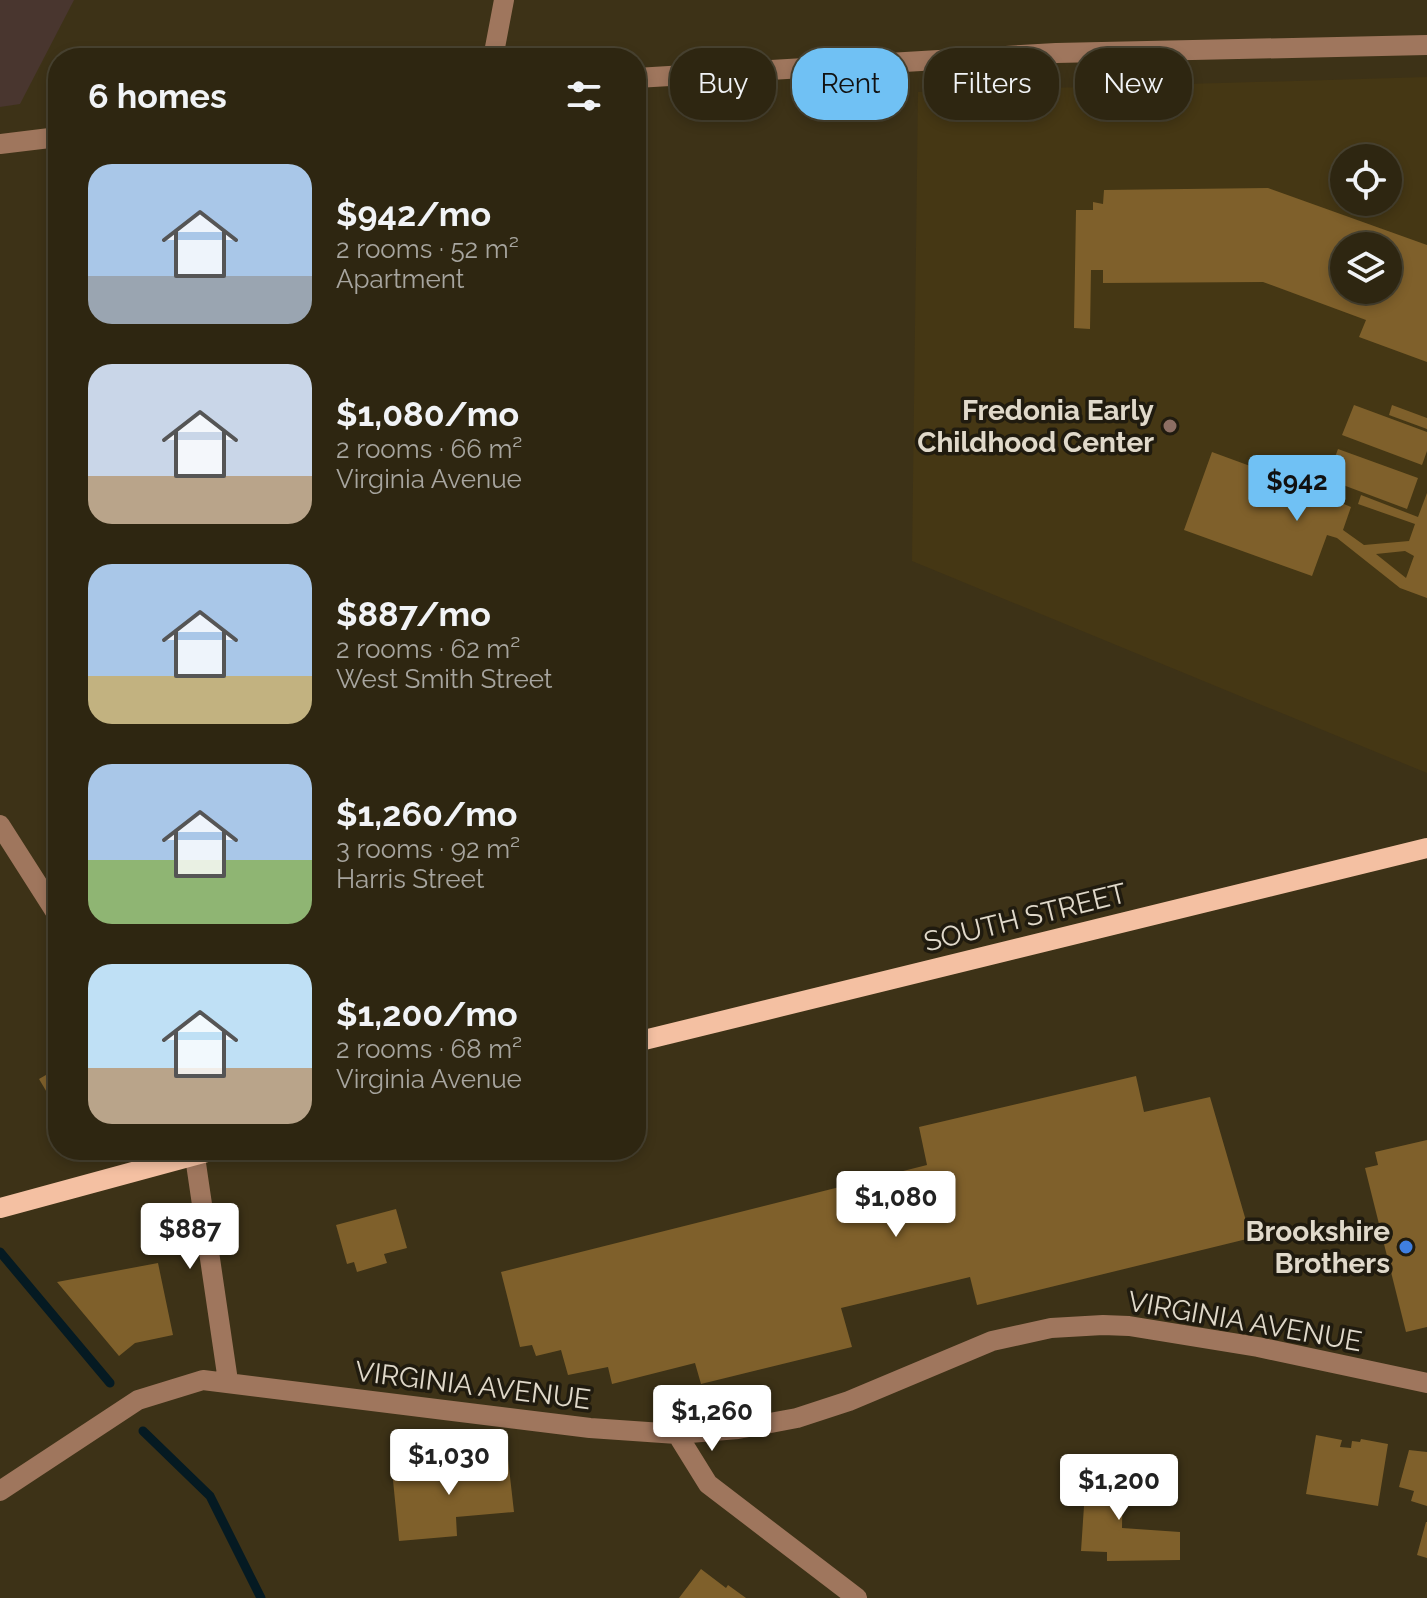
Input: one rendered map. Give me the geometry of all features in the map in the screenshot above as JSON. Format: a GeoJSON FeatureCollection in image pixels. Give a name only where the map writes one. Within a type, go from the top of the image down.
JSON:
{"type":"FeatureCollection","features":[{"type":"Feature","properties":{"kind":"main road","name":"SOUTH STREET"},"geometry":{"type":"LineString","coordinates":[[646,1040],[1427,848]]}},
{"type":"Feature","properties":{"kind":"main road"},"geometry":{"type":"LineString","coordinates":[[0,1208],[172,1160]]}},
{"type":"Feature","properties":{"kind":"street"},"geometry":{"type":"LineString","coordinates":[[495,48],[504,0]]}},
{"type":"Feature","properties":{"kind":"street"},"geometry":{"type":"LineString","coordinates":[[646,77],[1056,53],[1427,45]]}},
{"type":"Feature","properties":{"kind":"street"},"geometry":{"type":"LineString","coordinates":[[0,144],[48,138]]}},
{"type":"Feature","properties":{"kind":"street"},"geometry":{"type":"LineString","coordinates":[[0,825],[48,900]]}},
{"type":"Feature","properties":{"kind":"street"},"geometry":{"type":"LineString","coordinates":[[202,1160],[228,1381]]}},
{"type":"Feature","properties":{"kind":"street","name":"VIRGINIA AVENUE"},"geometry":{"type":"LineString","coordinates":[[0,1491],[138,1400],[182,1384],[228,1381],[590,1428],[677,1434],[738,1429],[797,1418],[849,1401],[992,1341],[1076,1326],[1151,1329],[1258,1347],[1427,1383]]}},
{"type":"Feature","properties":{"kind":"street"},"geometry":{"type":"LineString","coordinates":[[677,1434],[697,1470],[715,1490],[857,1598]]}},
{"type":"Feature","properties":{"kind":"shaded area"},"geometry":{"type":"Polygon","coordinates":[[[0,0],[74,0],[20,104],[0,107],[0,0]]]}},
{"type":"Feature","properties":{"kind":"shaded area","name":"Fredonia Early Childhood Center"},"geometry":{"type":"Polygon","coordinates":[[[1427,77],[1427,773],[912,561],[918,92],[924,92],[924,120],[1059,120],[1059,88],[1075,87],[1075,120],[1192,120],[1192,84],[1427,77]]]}},
{"type":"Feature","properties":{"kind":"building"},"geometry":{"type":"Polygon","coordinates":[[[1268,188],[1330,210],[1330,216],[1346,216],[1391,232],[1330,232],[1330,304],[1402,304],[1402,236],[1427,245],[1427,362],[1359,337],[1366,320],[1263,282],[1103,283],[1103,270],[1091,270],[1090,329],[1074,328],[1076,210],[1093,210],[1093,202],[1103,204],[1104,190],[1268,188]]]}},
{"type":"Feature","properties":{"kind":"building"},"geometry":{"type":"Polygon","coordinates":[[[1354,405],[1427,432],[1427,451],[1422,465],[1342,435],[1354,405]]]}},
{"type":"Feature","properties":{"kind":"building"},"geometry":{"type":"Polygon","coordinates":[[[1392,405],[1427,418],[1427,429],[1389,415],[1392,405]]]}},
{"type":"Feature","properties":{"kind":"building"},"geometry":{"type":"Polygon","coordinates":[[[1338,449],[1418,478],[1407,509],[1327,479],[1338,449]]]}},
{"type":"Feature","properties":{"kind":"building"},"geometry":{"type":"Polygon","coordinates":[[[1212,452],[1340,499],[1339,502],[1351,507],[1343,530],[1364,545],[1409,541],[1415,524],[1358,504],[1361,495],[1418,517],[1427,493],[1427,598],[1400,588],[1337,538],[1327,535],[1312,576],[1184,530],[1212,452]],[[1405,551],[1376,554],[1406,578],[1414,556],[1405,551]]]}},
{"type":"Feature","properties":{"kind":"building"},"geometry":{"type":"Polygon","coordinates":[[[48,1074],[48,1094],[39,1079],[48,1074]]]}},
{"type":"Feature","properties":{"kind":"building"},"geometry":{"type":"Polygon","coordinates":[[[1136,1076],[1144,1112],[1210,1097],[1251,1238],[977,1305],[970,1277],[841,1308],[852,1347],[701,1384],[695,1363],[612,1384],[608,1367],[568,1375],[561,1350],[536,1356],[532,1345],[520,1347],[501,1272],[927,1165],[919,1127],[1136,1076]]]}},
{"type":"Feature","properties":{"kind":"building","name":"Brookshire Brothers"},"geometry":{"type":"Polygon","coordinates":[[[1427,1140],[1427,1327],[1406,1332],[1365,1168],[1378,1165],[1375,1152],[1427,1140]]]}},
{"type":"Feature","properties":{"kind":"building"},"geometry":{"type":"Polygon","coordinates":[[[396,1209],[407,1248],[384,1254],[387,1263],[357,1272],[354,1262],[347,1264],[336,1225],[396,1209]]]}},
{"type":"Feature","properties":{"kind":"building"},"geometry":{"type":"Polygon","coordinates":[[[158,1263],[173,1335],[135,1343],[119,1356],[57,1282],[158,1263]]]}},
{"type":"Feature","properties":{"kind":"building"},"geometry":{"type":"Polygon","coordinates":[[[1316,1435],[1342,1440],[1340,1447],[1351,1448],[1352,1441],[1360,1442],[1361,1439],[1388,1444],[1378,1506],[1306,1494],[1316,1435]]]}},
{"type":"Feature","properties":{"kind":"building"},"geometry":{"type":"Polygon","coordinates":[[[1409,1450],[1427,1452],[1427,1506],[1411,1501],[1414,1491],[1399,1487],[1409,1450]]]}},
{"type":"Feature","properties":{"kind":"building"},"geometry":{"type":"Polygon","coordinates":[[[508,1459],[514,1512],[456,1517],[457,1536],[399,1541],[392,1470],[508,1459]]]}},
{"type":"Feature","properties":{"kind":"building"},"geometry":{"type":"Polygon","coordinates":[[[1087,1461],[1113,1462],[1113,1468],[1123,1468],[1122,1528],[1180,1532],[1180,1560],[1107,1561],[1107,1552],[1081,1551],[1087,1461]]]}},
{"type":"Feature","properties":{"kind":"building"},"geometry":{"type":"Polygon","coordinates":[[[1427,1522],[1427,1558],[1417,1555],[1427,1522]]]}},
{"type":"Feature","properties":{"kind":"building"},"geometry":{"type":"Polygon","coordinates":[[[701,1569],[726,1588],[728,1585],[746,1598],[679,1598],[701,1569]]]}},
{"type":"Feature","properties":{"kind":"waterway"},"geometry":{"type":"LineString","coordinates":[[0,1252],[110,1383]]}},
{"type":"Feature","properties":{"kind":"waterway"},"geometry":{"type":"LineString","coordinates":[[143,1431],[210,1496],[261,1598]]}},
{"type":"Feature","properties":{"kind":"place","name":"Fredonia Early Childhood Center"},"geometry":{"type":"Point","coordinates":[1170,426]}},
{"type":"Feature","properties":{"kind":"place","name":"Brookshire Brothers"},"geometry":{"type":"Point","coordinates":[1406,1247]}}]}
